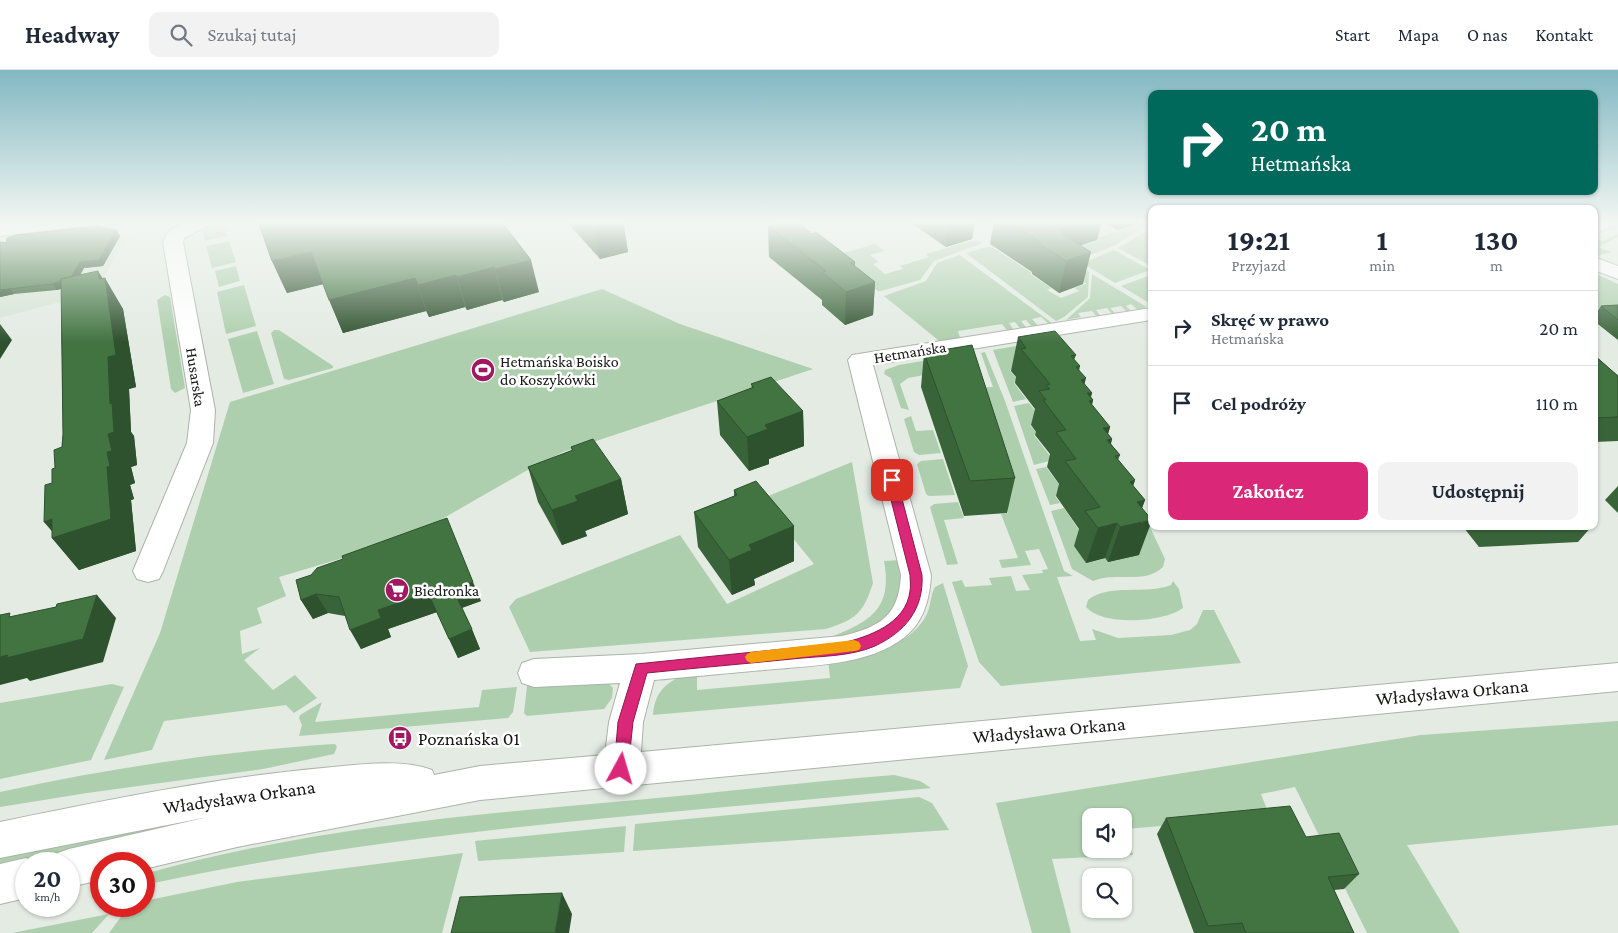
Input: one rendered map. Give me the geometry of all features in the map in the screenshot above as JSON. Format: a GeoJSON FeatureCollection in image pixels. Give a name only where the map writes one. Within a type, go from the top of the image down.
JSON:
{"type":"FeatureCollection","features":[{"type":"Feature","properties":{"kind":"street","name":"Husarska"},"geometry":{"type":"LineString","coordinates":[[148,571],[200,443],[203,410],[176,261]]}},
{"type":"Feature","properties":{"kind":"street"},"geometry":{"type":"LineString","coordinates":[[1598,265],[1618,273]]}},
{"type":"Feature","properties":{"kind":"street","name":"Hetmańska"},"geometry":{"type":"LineString","coordinates":[[641,668],[842,649],[871,642],[896,627],[905,617],[912,606],[917,591],[916,575],[860,360],[1148,314]]}},
{"type":"Feature","properties":{"kind":"street"},"geometry":{"type":"LineString","coordinates":[[534,672],[641,668],[626,722],[621,769]]}},
{"type":"Feature","properties":{"kind":"street","name":"Władysława Orkana"},"geometry":{"type":"LineString","coordinates":[[80,865],[237,829],[480,783],[1618,677]]}},
{"type":"Feature","properties":{"kind":"street","name":"Władysława Orkana"},"geometry":{"type":"LineString","coordinates":[[0,840],[174,805],[248,794],[352,782],[480,783]]}},
{"type":"Feature","properties":{"kind":"street"},"geometry":{"type":"LineString","coordinates":[[0,884],[15,881]]}},
{"type":"Feature","properties":{"kind":"shaded area"},"geometry":{"type":"Polygon","coordinates":[[[0,261],[113,261],[106,274],[75,298],[0,318],[0,261]]]}},
{"type":"Feature","properties":{"kind":"green space"},"geometry":{"type":"Polygon","coordinates":[[[210,261],[236,262],[212,268],[210,261]]]}},
{"type":"Feature","properties":{"kind":"green space"},"geometry":{"type":"Polygon","coordinates":[[[839,261],[878,261],[873,264],[885,274],[903,269],[900,266],[915,261],[934,261],[920,280],[878,291],[839,261]]]}},
{"type":"Feature","properties":{"kind":"green space"},"geometry":{"type":"Polygon","coordinates":[[[968,261],[1056,326],[1051,326],[1041,317],[1032,319],[1040,328],[1034,329],[1026,320],[1021,321],[1028,330],[1022,331],[1015,322],[1009,323],[1015,332],[1009,333],[1002,324],[958,331],[961,341],[943,344],[884,296],[926,281],[937,263],[968,261]]]}},
{"type":"Feature","properties":{"kind":"green space"},"geometry":{"type":"Polygon","coordinates":[[[977,261],[1014,261],[1051,288],[1047,290],[1061,298],[1079,291],[1075,288],[1086,284],[1075,276],[1087,271],[1089,272],[1088,297],[1064,317],[1056,321],[977,261]]]}},
{"type":"Feature","properties":{"kind":"green space"},"geometry":{"type":"Polygon","coordinates":[[[1086,261],[1134,261],[1148,269],[1148,271],[1115,283],[1082,263],[1086,261]]]}},
{"type":"Feature","properties":{"kind":"green space"},"geometry":{"type":"Polygon","coordinates":[[[236,266],[240,281],[219,287],[215,271],[236,266]]]}},
{"type":"Feature","properties":{"kind":"green space"},"geometry":{"type":"Polygon","coordinates":[[[1092,274],[1145,306],[1147,311],[1140,312],[1131,304],[1126,306],[1133,313],[1129,314],[1121,306],[1110,308],[1117,315],[1114,316],[1107,308],[1096,310],[1102,318],[1099,319],[1092,311],[1078,313],[1081,317],[1066,320],[1090,298],[1092,274]]]}},
{"type":"Feature","properties":{"kind":"green space"},"geometry":{"type":"Polygon","coordinates":[[[1598,275],[1618,284],[1618,315],[1598,316],[1598,275]]]}},
{"type":"Feature","properties":{"kind":"green space"},"geometry":{"type":"Polygon","coordinates":[[[1148,276],[1148,302],[1121,286],[1148,276]]]}},
{"type":"Feature","properties":{"kind":"green space"},"geometry":{"type":"Polygon","coordinates":[[[244,285],[256,326],[226,334],[217,292],[244,285]]]}},
{"type":"Feature","properties":{"kind":"green space"},"geometry":{"type":"Polygon","coordinates":[[[602,289],[680,324],[813,369],[563,452],[524,472],[407,539],[279,577],[286,596],[257,608],[262,623],[240,631],[242,654],[260,648],[244,660],[273,690],[295,675],[317,698],[294,713],[286,705],[164,721],[152,750],[104,760],[160,633],[230,402],[602,289]]]}},
{"type":"Feature","properties":{"kind":"green space"},"geometry":{"type":"Polygon","coordinates":[[[165,295],[170,297],[185,388],[175,393],[171,389],[157,300],[165,295]]]}},
{"type":"Feature","properties":{"kind":"green space"},"geometry":{"type":"Polygon","coordinates":[[[274,330],[279,330],[333,366],[333,368],[289,380],[284,379],[271,333],[274,330]]]}},
{"type":"Feature","properties":{"kind":"green space"},"geometry":{"type":"Polygon","coordinates":[[[257,331],[274,384],[243,393],[228,339],[257,331]]]}},
{"type":"Feature","properties":{"kind":"green space"},"geometry":{"type":"Polygon","coordinates":[[[1053,340],[1027,367],[1010,370],[1018,381],[1014,383],[1026,399],[1013,402],[993,350],[1053,340]]]}},
{"type":"Feature","properties":{"kind":"green space"},"geometry":{"type":"Polygon","coordinates":[[[985,352],[1005,401],[1064,571],[1073,576],[1057,577],[1080,641],[1096,640],[1092,629],[1118,638],[1171,635],[1190,630],[1197,624],[1203,610],[1214,610],[1241,663],[1001,686],[979,662],[952,582],[962,580],[965,587],[992,585],[989,578],[1011,576],[1016,591],[1030,590],[1022,575],[1043,573],[1042,570],[1048,569],[1039,549],[1025,551],[1031,565],[1002,568],[999,560],[1018,558],[1001,514],[1008,513],[970,388],[993,387],[981,353],[985,352]]]}},
{"type":"Feature","properties":{"kind":"green space"},"geometry":{"type":"Polygon","coordinates":[[[958,355],[962,368],[908,378],[900,384],[909,410],[901,408],[891,378],[884,374],[885,370],[899,365],[958,355]]]}},
{"type":"Feature","properties":{"kind":"green space"},"geometry":{"type":"Polygon","coordinates":[[[1071,360],[1148,523],[1148,530],[1151,530],[1165,559],[1163,567],[1156,572],[1139,577],[1111,577],[1093,581],[1072,569],[1051,511],[1064,508],[1087,542],[1074,545],[1086,563],[1105,558],[1108,562],[1139,555],[1071,360]]]}},
{"type":"Feature","properties":{"kind":"green space"},"geometry":{"type":"Polygon","coordinates":[[[1029,403],[1041,418],[1040,423],[1030,425],[1037,434],[1034,435],[1053,460],[1034,465],[1014,406],[1029,403]]]}},
{"type":"Feature","properties":{"kind":"green space"},"geometry":{"type":"Polygon","coordinates":[[[911,416],[916,431],[933,430],[941,453],[919,455],[914,452],[904,419],[911,416]]]}},
{"type":"Feature","properties":{"kind":"green space"},"geometry":{"type":"Polygon","coordinates":[[[943,459],[955,495],[929,496],[926,494],[917,464],[921,461],[943,459]]]}},
{"type":"Feature","properties":{"kind":"green space"},"geometry":{"type":"Polygon","coordinates":[[[852,462],[873,583],[862,609],[845,622],[826,629],[530,652],[509,607],[516,599],[680,535],[727,604],[814,564],[761,499],[852,462]]]}},
{"type":"Feature","properties":{"kind":"green space"},"geometry":{"type":"Polygon","coordinates":[[[1046,467],[1065,493],[1055,496],[1060,503],[1050,505],[1036,469],[1046,467]]]}},
{"type":"Feature","properties":{"kind":"green space"},"geometry":{"type":"Polygon","coordinates":[[[958,502],[964,518],[944,520],[958,564],[947,565],[930,507],[934,504],[958,502]]]}},
{"type":"Feature","properties":{"kind":"green space"},"geometry":{"type":"Polygon","coordinates":[[[901,560],[904,574],[899,602],[881,622],[858,634],[828,638],[866,620],[875,612],[881,603],[885,591],[884,561],[901,560]]]}},
{"type":"Feature","properties":{"kind":"green space"},"geometry":{"type":"Polygon","coordinates":[[[1173,581],[1179,589],[1183,608],[1162,617],[1119,620],[1106,618],[1086,607],[1088,600],[1106,592],[1161,588],[1171,585],[1173,581]]]}},
{"type":"Feature","properties":{"kind":"green space"},"geometry":{"type":"Polygon","coordinates":[[[943,583],[968,666],[960,688],[653,715],[657,697],[666,685],[680,677],[697,672],[697,690],[830,678],[828,660],[883,648],[907,637],[926,616],[935,587],[943,583]]]}},
{"type":"Feature","properties":{"kind":"green space"},"geometry":{"type":"Polygon","coordinates":[[[595,679],[609,684],[613,688],[612,698],[604,709],[527,716],[524,713],[527,686],[595,679]]]}},
{"type":"Feature","properties":{"kind":"green space"},"geometry":{"type":"Polygon","coordinates":[[[112,684],[124,687],[91,760],[0,779],[0,703],[112,684]]]}},
{"type":"Feature","properties":{"kind":"green space"},"geometry":{"type":"Polygon","coordinates":[[[517,687],[513,712],[508,718],[299,736],[302,725],[299,718],[300,715],[322,702],[315,722],[479,707],[482,690],[517,687]]]}},
{"type":"Feature","properties":{"kind":"green space"},"geometry":{"type":"Polygon","coordinates":[[[1618,721],[1618,825],[1407,845],[1460,933],[1367,933],[1295,787],[1261,794],[1270,817],[1132,828],[1132,808],[1082,808],[1082,858],[1052,859],[1071,933],[1032,933],[996,803],[1421,735],[1618,721]]]}},
{"type":"Feature","properties":{"kind":"green space"},"geometry":{"type":"Polygon","coordinates":[[[335,744],[337,747],[334,754],[263,769],[0,807],[0,792],[83,775],[208,756],[335,744]]]}},
{"type":"Feature","properties":{"kind":"green space"},"geometry":{"type":"Polygon","coordinates":[[[894,775],[920,781],[931,788],[635,815],[437,837],[339,850],[155,883],[155,871],[203,859],[322,835],[504,812],[894,775]]]}},
{"type":"Feature","properties":{"kind":"green space"},"geometry":{"type":"Polygon","coordinates":[[[919,797],[932,803],[949,830],[633,851],[635,824],[919,797]]]}},
{"type":"Feature","properties":{"kind":"green space"},"geometry":{"type":"Polygon","coordinates":[[[179,823],[172,827],[67,852],[17,852],[179,823]]]}},
{"type":"Feature","properties":{"kind":"green space"},"geometry":{"type":"Polygon","coordinates":[[[626,826],[624,852],[478,861],[475,841],[626,826]]]}},
{"type":"Feature","properties":{"kind":"green space"},"geometry":{"type":"Polygon","coordinates":[[[15,852],[15,864],[0,868],[0,855],[15,852]]]}},
{"type":"Feature","properties":{"kind":"green space"},"geometry":{"type":"Polygon","coordinates":[[[463,853],[442,933],[109,933],[121,917],[155,917],[155,899],[237,882],[463,853]]]}},
{"type":"Feature","properties":{"kind":"green space"},"geometry":{"type":"Polygon","coordinates":[[[94,917],[106,917],[92,933],[12,933],[94,917]]]}},
{"type":"Feature","properties":{"kind":"building"},"geometry":{"type":"Polygon","coordinates":[[[0,261],[87,261],[80,262],[71,277],[61,279],[61,281],[53,284],[0,290],[0,261]]]}},
{"type":"Feature","properties":{"kind":"building"},"geometry":{"type":"Polygon","coordinates":[[[314,261],[526,261],[495,269],[494,267],[457,277],[456,275],[418,285],[415,278],[329,300],[314,261]]]}},
{"type":"Feature","properties":{"kind":"building"},"geometry":{"type":"Polygon","coordinates":[[[813,261],[854,261],[851,263],[875,282],[846,292],[822,272],[826,271],[813,261]]]}},
{"type":"Feature","properties":{"kind":"building"},"geometry":{"type":"Polygon","coordinates":[[[98,271],[99,279],[105,278],[116,355],[108,357],[110,404],[112,403],[114,432],[108,434],[112,451],[107,452],[110,466],[107,467],[111,519],[52,538],[52,519],[44,522],[45,485],[52,483],[52,469],[55,468],[54,450],[62,447],[61,279],[98,271]]]}},
{"type":"Feature","properties":{"kind":"building"},"geometry":{"type":"Polygon","coordinates":[[[1618,305],[1618,320],[1601,306],[1618,305]]]}},
{"type":"Feature","properties":{"kind":"building"},"geometry":{"type":"Polygon","coordinates":[[[1055,331],[1076,355],[1071,356],[1080,366],[1076,367],[1086,378],[1081,380],[1092,393],[1087,393],[1093,400],[1089,401],[1110,427],[1103,428],[1112,439],[1107,440],[1120,455],[1115,456],[1135,480],[1130,482],[1145,500],[1137,502],[1148,515],[1148,521],[1120,527],[1117,523],[1098,528],[1085,511],[1100,507],[1065,461],[1076,459],[1056,432],[1066,430],[1043,400],[1046,400],[1039,391],[1050,389],[1046,385],[1050,384],[1021,349],[1026,348],[1018,337],[1055,331]]]}},
{"type":"Feature","properties":{"kind":"building"},"geometry":{"type":"Polygon","coordinates":[[[972,345],[1015,478],[970,481],[924,353],[972,345]]]}},
{"type":"Feature","properties":{"kind":"building"},"geometry":{"type":"Polygon","coordinates":[[[1598,358],[1618,376],[1618,417],[1598,418],[1598,358]]]}},
{"type":"Feature","properties":{"kind":"building"},"geometry":{"type":"Polygon","coordinates":[[[771,377],[803,411],[765,425],[768,429],[747,437],[717,401],[754,387],[751,384],[771,377]]]}},
{"type":"Feature","properties":{"kind":"building"},"geometry":{"type":"Polygon","coordinates":[[[593,439],[621,479],[575,496],[578,501],[552,510],[528,467],[573,450],[571,447],[593,439]]]}},
{"type":"Feature","properties":{"kind":"building"},"geometry":{"type":"Polygon","coordinates":[[[756,481],[794,526],[749,545],[752,550],[729,560],[694,512],[737,495],[734,490],[756,481]]]}},
{"type":"Feature","properties":{"kind":"building"},"geometry":{"type":"Polygon","coordinates":[[[447,518],[473,582],[453,589],[472,629],[449,639],[428,593],[378,610],[381,618],[350,630],[339,597],[316,594],[301,600],[296,580],[311,575],[317,568],[343,559],[342,556],[447,518]]]}},
{"type":"Feature","properties":{"kind":"building"},"geometry":{"type":"Polygon","coordinates":[[[97,595],[83,639],[6,658],[8,655],[0,657],[0,615],[10,613],[9,617],[56,607],[57,604],[97,595]]]}},
{"type":"Feature","properties":{"kind":"building"},"geometry":{"type":"Polygon","coordinates":[[[1290,806],[1306,837],[1339,833],[1359,874],[1328,877],[1354,933],[1246,933],[1242,923],[1208,926],[1166,818],[1290,806]]]}},
{"type":"Feature","properties":{"kind":"building"},"geometry":{"type":"Polygon","coordinates":[[[562,893],[555,933],[451,933],[460,897],[562,893]]]}},
{"type":"Feature","properties":{"kind":"slow traffic"},"geometry":{"type":"LineString","coordinates":[[751,657],[842,649],[854,646]]}},
{"type":"Feature","properties":{"kind":"place","name":"Hetmańska Boisko do Koszykówki"},"geometry":{"type":"Point","coordinates":[483,370]}},
{"type":"Feature","properties":{"kind":"place","name":"Biedronka"},"geometry":{"type":"Point","coordinates":[397,590]}},
{"type":"Feature","properties":{"kind":"place","name":"Poznańska 01"},"geometry":{"type":"Point","coordinates":[400,738]}},
{"type":"Feature","properties":{"kind":"route"},"geometry":{"type":"LineString","coordinates":[[621,769],[626,722],[641,668],[842,649],[871,642],[896,627],[912,606],[917,591],[916,575],[892,480]]}}]}
